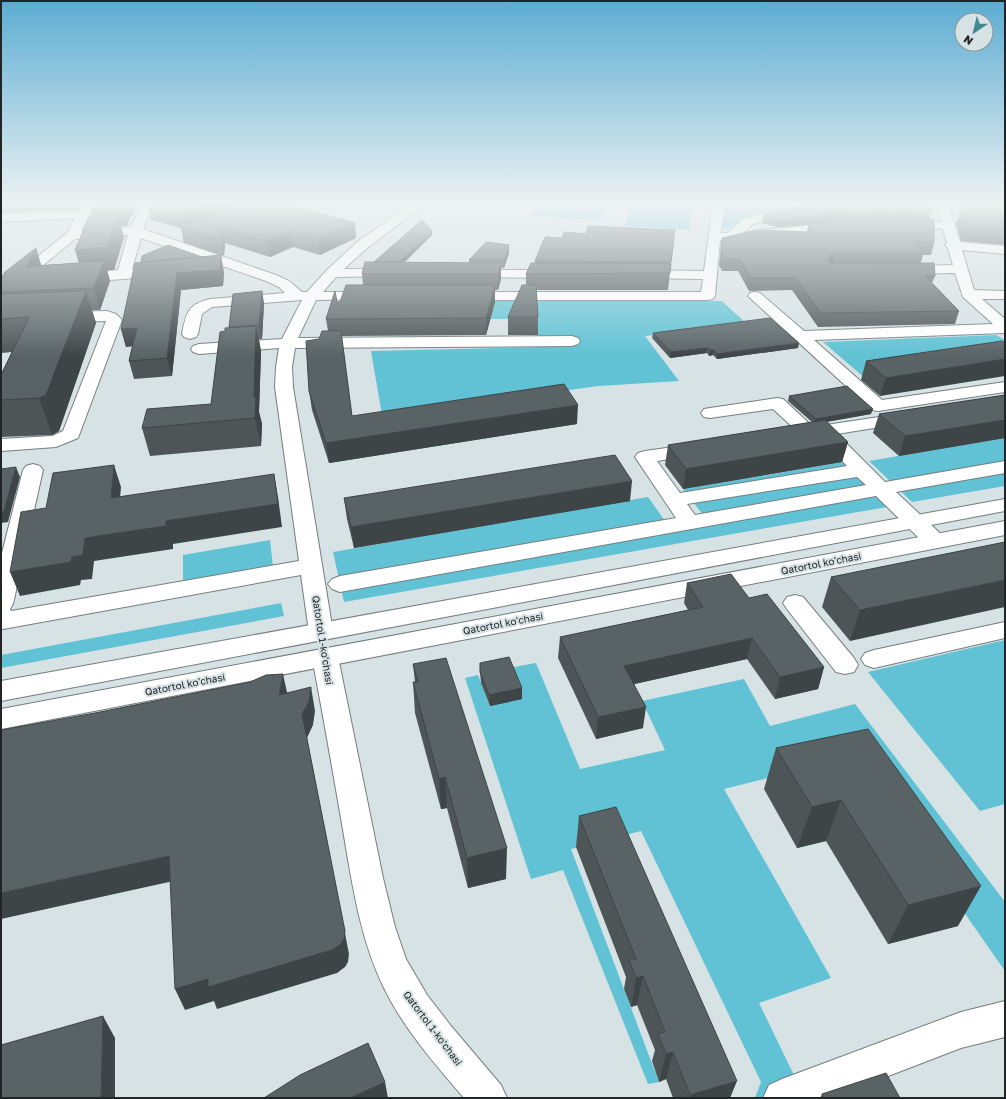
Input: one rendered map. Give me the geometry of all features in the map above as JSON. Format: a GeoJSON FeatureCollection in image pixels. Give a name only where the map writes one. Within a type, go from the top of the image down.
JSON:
{"type":"FeatureCollection","features":[{"type":"Feature","properties":{"kind":"street"},"geometry":{"type":"LineString","coordinates":[[1,293],[48,254]]}},
{"type":"Feature","properties":{"kind":"street"},"geometry":{"type":"LineString","coordinates":[[124,275],[130,254]]}},
{"type":"Feature","properties":{"kind":"street"},"geometry":{"type":"LineString","coordinates":[[201,254],[284,284],[305,296]]}},
{"type":"Feature","properties":{"kind":"street","name":"Qatortol 1-ko'chasi"},"geometry":{"type":"LineString","coordinates":[[352,254],[305,296],[288,343],[285,361],[284,387],[321,632],[367,878],[374,909],[389,958],[403,989],[414,1005],[445,1046],[488,1098]]}},
{"type":"Feature","properties":{"kind":"street"},"geometry":{"type":"LineString","coordinates":[[453,296],[708,296],[712,254]]}},
{"type":"Feature","properties":{"kind":"street"},"geometry":{"type":"LineString","coordinates":[[955,254],[968,294],[1005,327]]}},
{"type":"Feature","properties":{"kind":"street"},"geometry":{"type":"LineString","coordinates":[[202,268],[233,265]]}},
{"type":"Feature","properties":{"kind":"street"},"geometry":{"type":"LineString","coordinates":[[888,270],[960,269]]}},
{"type":"Feature","properties":{"kind":"street"},"geometry":{"type":"LineString","coordinates":[[63,280],[178,270]]}},
{"type":"Feature","properties":{"kind":"street"},"geometry":{"type":"LineString","coordinates":[[332,273],[403,274]]}},
{"type":"Feature","properties":{"kind":"street"},"geometry":{"type":"LineString","coordinates":[[458,274],[568,274]]}},
{"type":"Feature","properties":{"kind":"street"},"geometry":{"type":"LineString","coordinates":[[631,274],[710,275]]}},
{"type":"Feature","properties":{"kind":"street"},"geometry":{"type":"LineString","coordinates":[[968,294],[1005,295]]}},
{"type":"Feature","properties":{"kind":"street"},"geometry":{"type":"LineString","coordinates":[[190,334],[195,311],[198,307],[210,303],[305,296],[382,296]]}},
{"type":"Feature","properties":{"kind":"street"},"geometry":{"type":"LineString","coordinates":[[755,296],[878,406]]}},
{"type":"Feature","properties":{"kind":"street"},"geometry":{"type":"LineString","coordinates":[[1,445],[56,441],[71,434],[114,320],[107,316],[48,318]]}},
{"type":"Feature","properties":{"kind":"street"},"geometry":{"type":"LineString","coordinates":[[799,336],[1005,327]]}},
{"type":"Feature","properties":{"kind":"street"},"geometry":{"type":"LineString","coordinates":[[199,349],[288,343],[572,341]]}},
{"type":"Feature","properties":{"kind":"street"},"geometry":{"type":"LineString","coordinates":[[816,432],[878,406],[1005,387]]}},
{"type":"Feature","properties":{"kind":"street"},"geometry":{"type":"LineString","coordinates":[[710,413],[777,403],[816,432],[862,470],[935,541]]}},
{"type":"Feature","properties":{"kind":"street"},"geometry":{"type":"LineString","coordinates":[[786,436],[1005,403]]}},
{"type":"Feature","properties":{"kind":"street"},"geometry":{"type":"LineString","coordinates":[[689,522],[645,457],[715,447]]}},
{"type":"Feature","properties":{"kind":"street"},"geometry":{"type":"LineString","coordinates":[[340,584],[1005,467]]}},
{"type":"Feature","properties":{"kind":"street"},"geometry":{"type":"LineString","coordinates":[[1,604],[33,470]]}},
{"type":"Feature","properties":{"kind":"street"},"geometry":{"type":"LineString","coordinates":[[674,500],[862,470]]}},
{"type":"Feature","properties":{"kind":"street"},"geometry":{"type":"LineString","coordinates":[[1,691],[1005,504]]}},
{"type":"Feature","properties":{"kind":"street","name":"Qatortol ko'chasi"},"geometry":{"type":"LineString","coordinates":[[1,719],[1005,528]]}},
{"type":"Feature","properties":{"kind":"street"},"geometry":{"type":"LineString","coordinates":[[1,614],[3,621],[311,566]]}},
{"type":"Feature","properties":{"kind":"street"},"geometry":{"type":"LineString","coordinates":[[795,603],[846,665]]}},
{"type":"Feature","properties":{"kind":"street"},"geometry":{"type":"LineString","coordinates":[[874,659],[1005,630]]}},
{"type":"Feature","properties":{"kind":"street"},"geometry":{"type":"LineString","coordinates":[[782,1098],[961,1030],[1005,1019]]}},
{"type":"Feature","properties":{"kind":"shaded area"},"geometry":{"type":"Polygon","coordinates":[[[361,299],[722,301],[748,325],[645,336],[679,381],[599,386],[382,415],[371,351],[542,347],[538,336],[537,319],[334,319],[361,299]]]}},
{"type":"Feature","properties":{"kind":"shaded area"},"geometry":{"type":"Polygon","coordinates":[[[996,335],[1005,340],[1005,366],[866,379],[823,342],[996,335]]]}},
{"type":"Feature","properties":{"kind":"shaded area"},"geometry":{"type":"Polygon","coordinates":[[[1005,438],[1005,486],[912,502],[869,461],[1005,438]]]}},
{"type":"Feature","properties":{"kind":"shaded area"},"geometry":{"type":"Polygon","coordinates":[[[843,462],[887,507],[344,602],[333,552],[648,497],[673,532],[710,524],[683,489],[843,462]]]}},
{"type":"Feature","properties":{"kind":"shaded area"},"geometry":{"type":"Polygon","coordinates":[[[270,540],[273,567],[183,584],[183,555],[270,540]]]}},
{"type":"Feature","properties":{"kind":"shaded area"},"geometry":{"type":"Polygon","coordinates":[[[281,603],[284,616],[1,668],[1,655],[281,603]]]}},
{"type":"Feature","properties":{"kind":"shaded area"},"geometry":{"type":"Polygon","coordinates":[[[1005,640],[1005,804],[980,811],[868,672],[1005,640]]]}},
{"type":"Feature","properties":{"kind":"shaded area"},"geometry":{"type":"Polygon","coordinates":[[[536,663],[580,769],[665,750],[642,701],[744,679],[770,726],[855,704],[1005,902],[1005,971],[855,756],[724,789],[831,978],[759,1003],[805,1098],[755,1098],[761,1082],[641,831],[571,849],[659,1082],[648,1084],[563,870],[531,879],[465,678],[478,675],[490,706],[509,668],[536,663]]]}},
{"type":"Feature","properties":{"kind":"building"},"geometry":{"type":"Polygon","coordinates":[[[28,254],[33,254],[26,267],[104,261],[94,288],[1,292],[1,279],[5,272],[28,254]]]}},
{"type":"Feature","properties":{"kind":"building"},"geometry":{"type":"Polygon","coordinates":[[[146,254],[194,254],[202,257],[141,262],[142,256],[146,254]]]}},
{"type":"Feature","properties":{"kind":"building"},"geometry":{"type":"Polygon","coordinates":[[[383,254],[407,254],[399,262],[374,262],[383,254]]]}},
{"type":"Feature","properties":{"kind":"building"},"geometry":{"type":"Polygon","coordinates":[[[474,254],[506,254],[504,260],[469,260],[474,254]]]}},
{"type":"Feature","properties":{"kind":"building"},"geometry":{"type":"Polygon","coordinates":[[[538,254],[672,254],[671,262],[535,261],[538,254]]]}},
{"type":"Feature","properties":{"kind":"building"},"geometry":{"type":"Polygon","coordinates":[[[722,254],[832,254],[830,255],[828,260],[831,263],[836,264],[934,263],[935,276],[925,276],[959,311],[821,313],[795,278],[751,278],[740,259],[724,259],[722,254]]]}},
{"type":"Feature","properties":{"kind":"building"},"geometry":{"type":"Polygon","coordinates":[[[221,255],[220,270],[177,273],[167,358],[129,361],[137,328],[121,329],[135,263],[221,255]]]}},
{"type":"Feature","properties":{"kind":"building"},"geometry":{"type":"Polygon","coordinates":[[[365,262],[501,263],[498,274],[362,274],[365,262]]]}},
{"type":"Feature","properties":{"kind":"building"},"geometry":{"type":"Polygon","coordinates":[[[531,263],[671,264],[670,273],[526,274],[531,263]]]}},
{"type":"Feature","properties":{"kind":"building"},"geometry":{"type":"Polygon","coordinates":[[[346,285],[495,285],[486,318],[326,319],[335,291],[337,302],[340,302],[346,285]]]}},
{"type":"Feature","properties":{"kind":"building"},"geometry":{"type":"Polygon","coordinates":[[[522,285],[536,285],[538,317],[508,317],[522,285]]]}},
{"type":"Feature","properties":{"kind":"building"},"geometry":{"type":"Polygon","coordinates":[[[86,291],[46,395],[39,398],[1,400],[1,375],[29,317],[1,319],[1,294],[86,291]]]}},
{"type":"Feature","properties":{"kind":"building"},"geometry":{"type":"Polygon","coordinates":[[[262,291],[259,325],[229,327],[233,294],[262,291]]]}},
{"type":"Feature","properties":{"kind":"building"},"geometry":{"type":"Polygon","coordinates":[[[770,318],[799,343],[717,354],[714,350],[707,348],[671,352],[653,333],[770,318]]]}},
{"type":"Feature","properties":{"kind":"building"},"geometry":{"type":"Polygon","coordinates":[[[256,326],[254,397],[256,397],[255,418],[142,428],[147,409],[211,404],[220,332],[225,331],[225,328],[256,326]]]}},
{"type":"Feature","properties":{"kind":"building"},"geometry":{"type":"Polygon","coordinates":[[[322,331],[341,331],[352,416],[564,384],[578,405],[326,443],[309,391],[306,341],[319,339],[322,331]]]}},
{"type":"Feature","properties":{"kind":"building"},"geometry":{"type":"Polygon","coordinates":[[[1002,341],[1005,343],[1005,359],[886,378],[866,361],[1002,341]]]}},
{"type":"Feature","properties":{"kind":"building"},"geometry":{"type":"Polygon","coordinates":[[[847,386],[873,409],[816,419],[789,396],[847,386]]]}},
{"type":"Feature","properties":{"kind":"building"},"geometry":{"type":"Polygon","coordinates":[[[1005,395],[1005,420],[905,436],[879,414],[1005,395]]]}},
{"type":"Feature","properties":{"kind":"building"},"geometry":{"type":"Polygon","coordinates":[[[825,420],[848,442],[686,469],[668,445],[825,420]]]}},
{"type":"Feature","properties":{"kind":"building"},"geometry":{"type":"Polygon","coordinates":[[[615,455],[632,481],[351,527],[344,498],[615,455]]]}},
{"type":"Feature","properties":{"kind":"building"},"geometry":{"type":"Polygon","coordinates":[[[114,465],[111,498],[274,474],[278,504],[166,521],[166,526],[85,538],[83,555],[72,557],[71,562],[10,572],[21,512],[46,508],[53,473],[114,465]]]}},
{"type":"Feature","properties":{"kind":"building"},"geometry":{"type":"Polygon","coordinates":[[[16,467],[4,512],[1,512],[1,469],[16,467]]]}},
{"type":"Feature","properties":{"kind":"building"},"geometry":{"type":"Polygon","coordinates":[[[1005,542],[1005,580],[860,610],[831,577],[1005,542]]]}},
{"type":"Feature","properties":{"kind":"building"},"geometry":{"type":"Polygon","coordinates":[[[731,574],[749,598],[767,594],[824,667],[780,677],[752,638],[624,666],[646,707],[598,717],[560,637],[703,607],[687,583],[731,574]]]}},
{"type":"Feature","properties":{"kind":"building"},"geometry":{"type":"Polygon","coordinates":[[[509,657],[522,688],[489,695],[480,672],[480,663],[509,657]]]}},
{"type":"Feature","properties":{"kind":"building"},"geometry":{"type":"Polygon","coordinates":[[[446,658],[507,848],[467,858],[445,777],[439,779],[413,682],[418,682],[413,664],[446,658]]]}},
{"type":"Feature","properties":{"kind":"building"},"geometry":{"type":"Polygon","coordinates":[[[283,674],[279,695],[311,687],[309,702],[302,714],[345,931],[344,939],[340,945],[332,950],[208,987],[208,979],[175,989],[169,856],[1,893],[1,730],[250,682],[266,675],[283,674]]]}},
{"type":"Feature","properties":{"kind":"building"},"geometry":{"type":"Polygon","coordinates":[[[868,729],[981,886],[908,905],[841,800],[812,807],[776,748],[868,729]]]}},
{"type":"Feature","properties":{"kind":"building"},"geometry":{"type":"Polygon","coordinates":[[[616,807],[737,1081],[690,1095],[673,1052],[666,1054],[658,1034],[665,1032],[643,976],[636,978],[629,960],[636,959],[579,816],[616,807]]]}},
{"type":"Feature","properties":{"kind":"building"},"geometry":{"type":"Polygon","coordinates":[[[103,1016],[101,1098],[1,1098],[1,1045],[103,1016]]]}},
{"type":"Feature","properties":{"kind":"building"},"geometry":{"type":"Polygon","coordinates":[[[368,1043],[385,1082],[350,1098],[264,1098],[300,1075],[368,1043]]]}},
{"type":"Feature","properties":{"kind":"building"},"geometry":{"type":"Polygon","coordinates":[[[886,1073],[900,1098],[824,1098],[822,1094],[886,1073]]]}}]}
